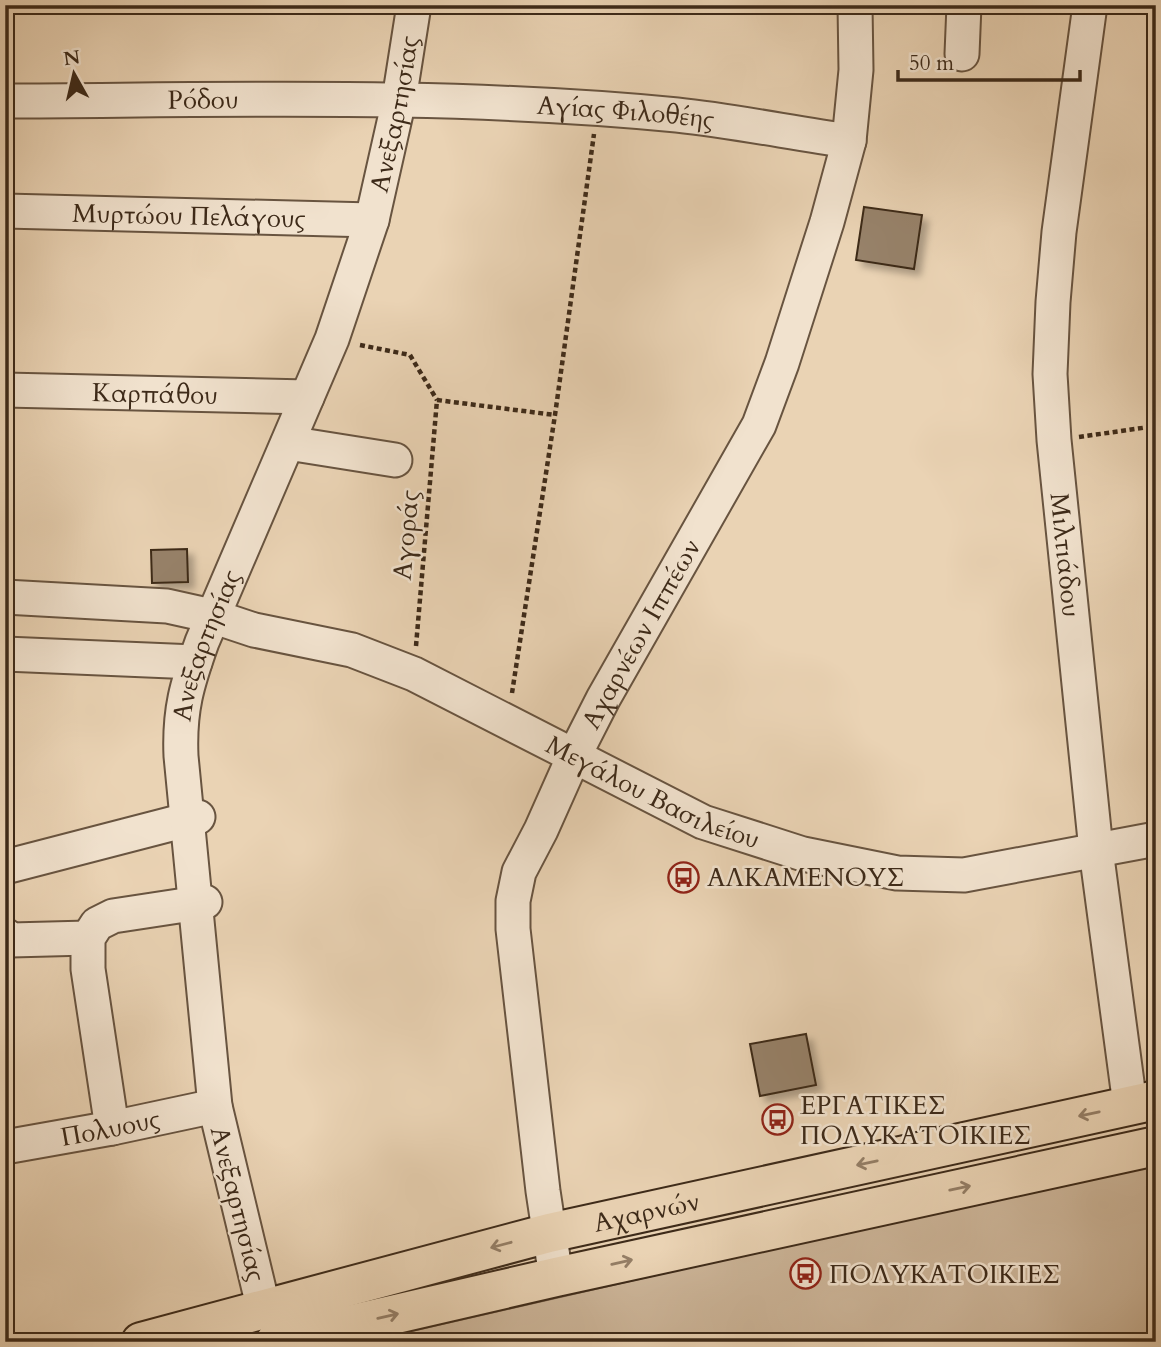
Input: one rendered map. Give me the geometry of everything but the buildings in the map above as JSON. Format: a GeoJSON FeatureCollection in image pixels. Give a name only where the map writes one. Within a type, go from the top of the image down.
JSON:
{"type":"FeatureCollection","features":[{"type":"Feature","properties":{"kind":"main road","name":"Αχαρνών"},"geometry":{"type":"LineString","coordinates":[[270,1326],[549,1233],[1143,1102]]}},
{"type":"Feature","properties":{"kind":"main road","name":"Αχαρνών"},"geometry":{"type":"LineString","coordinates":[[141,1342],[270,1326],[556,1277],[1156,1146]]}},
{"type":"Feature","properties":{"kind":"street","name":"Ανεξαρτησίας"},"geometry":{"type":"LineString","coordinates":[[270,1326],[215,1106],[200,903],[180,724],[187,683],[212,616],[332,339],[372,220],[399,100],[414,5]]}},
{"type":"Feature","properties":{"kind":"street","name":"Αχαρνέων Ιππέων"},"geometry":{"type":"LineString","coordinates":[[556,1277],[513,929],[513,901],[519,872],[603,699],[759,425],[801,306],[849,141],[856,70],[855,5]]}},
{"type":"Feature","properties":{"kind":"street"},"geometry":{"type":"LineString","coordinates":[[962,54],[964,5]]}},
{"type":"Feature","properties":{"kind":"street","name":"Μιλτιάδου"},"geometry":{"type":"LineString","coordinates":[[1090,5],[1059,232],[1050,374],[1054,440],[1096,850],[1143,1102]]}},
{"type":"Feature","properties":{"kind":"street","name":"Ρόδου"},"geometry":{"type":"LineString","coordinates":[[5,101],[399,100]]}},
{"type":"Feature","properties":{"kind":"street","name":"Αγίας Φιλοθέης"},"geometry":{"type":"LineString","coordinates":[[399,100],[679,115],[849,141]]}},
{"type":"Feature","properties":{"kind":"street","name":"Μυρτώου Πελάγους"},"geometry":{"type":"LineString","coordinates":[[5,211],[372,220]]}},
{"type":"Feature","properties":{"kind":"street","name":"Καρπάθου"},"geometry":{"type":"LineString","coordinates":[[5,390],[307,397]]}},
{"type":"Feature","properties":{"kind":"street"},"geometry":{"type":"LineString","coordinates":[[288,443],[396,460]]}},
{"type":"Feature","properties":{"kind":"street","name":"Μεγάλου Βασιλείου"},"geometry":{"type":"LineString","coordinates":[[5,597],[167,606],[212,616],[254,630],[352,650],[414,674],[703,822],[803,854],[897,873],[964,875],[1156,839]]}},
{"type":"Feature","properties":{"kind":"street"},"geometry":{"type":"LineString","coordinates":[[5,653],[195,662]]}},
{"type":"Feature","properties":{"kind":"street"},"geometry":{"type":"LineString","coordinates":[[5,867],[192,818]]}},
{"type":"Feature","properties":{"kind":"street"},"geometry":{"type":"LineString","coordinates":[[112,1128],[88,969],[88,938],[97,924],[113,916],[200,903]]}},
{"type":"Feature","properties":{"kind":"street"},"geometry":{"type":"LineString","coordinates":[[5,935],[11,940],[88,938]]}},
{"type":"Feature","properties":{"kind":"street","name":"Πολυους"},"geometry":{"type":"LineString","coordinates":[[5,1147],[215,1106]]}},
{"type":"Feature","properties":{"kind":"path"},"geometry":{"type":"LineString","coordinates":[[508,721],[598,109]]}},
{"type":"Feature","properties":{"kind":"path"},"geometry":{"type":"LineString","coordinates":[[332,339],[410,355],[437,400],[555,415]]}},
{"type":"Feature","properties":{"kind":"path","name":"Αγοράς"},"geometry":{"type":"LineString","coordinates":[[414,674],[437,400]]}},
{"type":"Feature","properties":{"kind":"path"},"geometry":{"type":"LineString","coordinates":[[1054,440],[1156,426]]}},
{"type":"Feature","properties":{"kind":"shaded area"},"geometry":{"type":"Polygon","coordinates":[[[1156,1165],[1156,1342],[364,1342],[1045,1186],[1156,1165]]]}},
{"type":"Feature","properties":{"kind":"place","name":"ΑΛΚΑΜΕΝΟΥΣ"},"geometry":{"type":"Point","coordinates":[684,877]}},
{"type":"Feature","properties":{"kind":"place","name":"ΕΡΓΑΤΙΚΕΣ ΠΟΛΥΚΑΤΟΙΚΙΕΣ"},"geometry":{"type":"Point","coordinates":[777,1120]}},
{"type":"Feature","properties":{"kind":"place","name":"ΠΟΛΥΚΑΤΟΙΚΙΕΣ"},"geometry":{"type":"Point","coordinates":[806,1274]}}]}
